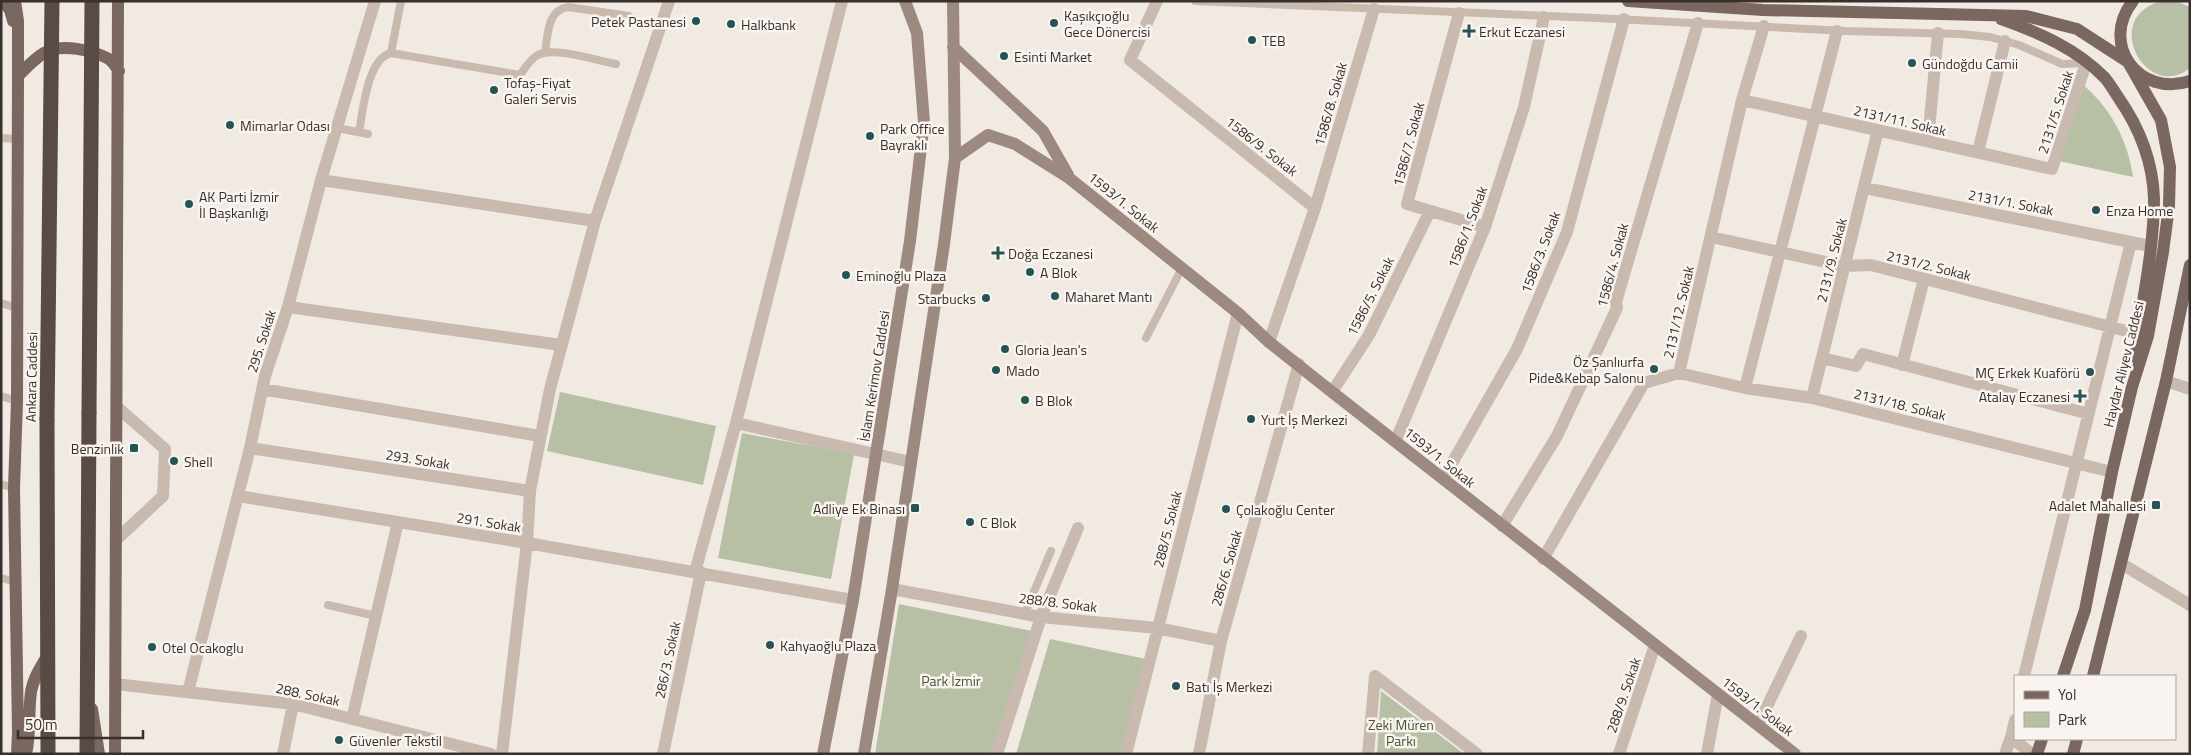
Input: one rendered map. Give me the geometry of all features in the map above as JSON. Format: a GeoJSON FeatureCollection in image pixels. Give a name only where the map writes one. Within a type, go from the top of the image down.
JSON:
{"type":"FeatureCollection","features":[{"type":"Feature","properties":{"kind":"highway","name":"Ankara Caddesi"},"geometry":{"type":"LineString","coordinates":[[48,754],[47,419],[52,1]]}},
{"type":"Feature","properties":{"kind":"highway"},"geometry":{"type":"LineString","coordinates":[[87,754],[92,1]]}},
{"type":"Feature","properties":{"kind":"main road"},"geometry":{"type":"LineString","coordinates":[[3,1],[10,10],[18,50]]}},
{"type":"Feature","properties":{"kind":"main road"},"geometry":{"type":"LineString","coordinates":[[15,1],[18,21],[14,488],[17,754]]}},
{"type":"Feature","properties":{"kind":"main road"},"geometry":{"type":"LineString","coordinates":[[115,754],[118,1]]}},
{"type":"Feature","properties":{"kind":"main road","name":"İslam Kerimov Caddesi"},"geometry":{"type":"LineString","coordinates":[[823,754],[853,600],[910,242],[924,122],[917,33],[905,1]]}},
{"type":"Feature","properties":{"kind":"main road"},"geometry":{"type":"LineString","coordinates":[[864,754],[892,589],[944,244],[955,158],[954,1]]}},
{"type":"Feature","properties":{"kind":"main road"},"geometry":{"type":"LineString","coordinates":[[1628,1],[1763,10],[2026,16],[2077,28],[2128,62],[2138,74],[2151,81],[2165,85],[2179,84],[2190,80]]}},
{"type":"Feature","properties":{"kind":"main road"},"geometry":{"type":"LineString","coordinates":[[2128,62],[2122,48],[2120,33],[2123,17],[2132,1]]}},
{"type":"Feature","properties":{"kind":"main road"},"geometry":{"type":"LineString","coordinates":[[1991,16],[2036,32],[2072,52],[2105,79],[2132,116],[2147,152],[2154,198],[2150,246],[2132,387]]}},
{"type":"Feature","properties":{"kind":"main road"},"geometry":{"type":"LineString","coordinates":[[18,76],[32,61],[46,52],[63,48],[96,54],[111,60],[119,71]]}},
{"type":"Feature","properties":{"kind":"main road","name":"1593/1. Sokak"},"geometry":{"type":"LineString","coordinates":[[953,48],[1043,131],[1070,178]]}},
{"type":"Feature","properties":{"kind":"main road","name":"Haydar Aliyev Caddesi"},"geometry":{"type":"LineString","coordinates":[[2063,675],[2085,610],[2112,472],[2132,387],[2148,336],[2163,252],[2171,186],[2170,167],[2161,120],[2128,62]]}},
{"type":"Feature","properties":{"kind":"main road","name":"1593/1. Sokak"},"geometry":{"type":"LineString","coordinates":[[955,158],[988,135],[1015,144],[1070,178],[1238,313],[1269,342],[1794,753]]}},
{"type":"Feature","properties":{"kind":"main road"},"geometry":{"type":"LineString","coordinates":[[2093,675],[2166,381],[2190,265]]}},
{"type":"Feature","properties":{"kind":"main road"},"geometry":{"type":"LineString","coordinates":[[26,754],[31,726],[31,692],[36,676],[49,653]]}},
{"type":"Feature","properties":{"kind":"main road"},"geometry":{"type":"LineString","coordinates":[[88,677],[99,754]]}},
{"type":"Feature","properties":{"kind":"main road"},"geometry":{"type":"LineString","coordinates":[[2037,754],[2042,740]]}},
{"type":"Feature","properties":{"kind":"main road"},"geometry":{"type":"LineString","coordinates":[[2073,753],[2076,740]]}},
{"type":"Feature","properties":{"kind":"street","name":"295. Sokak"},"geometry":{"type":"LineString","coordinates":[[188,692],[250,448],[262,389],[288,307],[322,180],[375,1]]}},
{"type":"Feature","properties":{"kind":"street"},"geometry":{"type":"LineString","coordinates":[[669,1],[595,221],[561,345],[540,436],[530,491],[527,543],[853,600]]}},
{"type":"Feature","properties":{"kind":"street","name":"286/3. Sokak"},"geometry":{"type":"LineString","coordinates":[[663,754],[698,572],[842,1]]}},
{"type":"Feature","properties":{"kind":"street","name":"1586/9. Sokak"},"geometry":{"type":"LineString","coordinates":[[1157,1],[1130,60],[1315,208]]}},
{"type":"Feature","properties":{"kind":"street","name":"1586/8. Sokak"},"geometry":{"type":"LineString","coordinates":[[1315,208],[1374,8]]}},
{"type":"Feature","properties":{"kind":"street","name":"1586/7. Sokak"},"geometry":{"type":"LineString","coordinates":[[1459,13],[1407,204],[1485,227]]}},
{"type":"Feature","properties":{"kind":"street","name":"1586/1. Sokak"},"geometry":{"type":"LineString","coordinates":[[1396,440],[1485,227],[1524,107],[1544,17]]}},
{"type":"Feature","properties":{"kind":"street","name":"1586/3. Sokak"},"geometry":{"type":"LineString","coordinates":[[1443,479],[1517,349],[1567,232],[1624,19]]}},
{"type":"Feature","properties":{"kind":"street","name":"1586/4. Sokak"},"geometry":{"type":"LineString","coordinates":[[1502,526],[1557,436],[1618,308],[1616,302],[1698,23]]}},
{"type":"Feature","properties":{"kind":"street","name":"2131/12. Sokak"},"geometry":{"type":"LineString","coordinates":[[1543,558],[1644,383],[1679,373],[1742,100],[1764,26]]}},
{"type":"Feature","properties":{"kind":"street"},"geometry":{"type":"LineString","coordinates":[[1745,388],[1837,31]]}},
{"type":"Feature","properties":{"kind":"street"},"geometry":{"type":"LineString","coordinates":[[1928,141],[1938,33]]}},
{"type":"Feature","properties":{"kind":"street"},"geometry":{"type":"LineString","coordinates":[[1978,152],[2005,41]]}},
{"type":"Feature","properties":{"kind":"street","name":"2131/5. Sokak"},"geometry":{"type":"LineString","coordinates":[[2052,169],[2086,64]]}},
{"type":"Feature","properties":{"kind":"street","name":"2131/11. Sokak"},"geometry":{"type":"LineString","coordinates":[[1742,100],[2052,169]]}},
{"type":"Feature","properties":{"kind":"street","name":"2131/9. Sokak"},"geometry":{"type":"LineString","coordinates":[[1812,398],[1878,130]]}},
{"type":"Feature","properties":{"kind":"street"},"geometry":{"type":"LineString","coordinates":[[322,180],[595,221]]}},
{"type":"Feature","properties":{"kind":"street","name":"2131/1. Sokak"},"geometry":{"type":"LineString","coordinates":[[1865,188],[2150,246]]}},
{"type":"Feature","properties":{"kind":"street"},"geometry":{"type":"LineString","coordinates":[[1269,342],[1315,208]]}},
{"type":"Feature","properties":{"kind":"street","name":"1586/5. Sokak"},"geometry":{"type":"LineString","coordinates":[[1332,392],[1369,335],[1430,211]]}},
{"type":"Feature","properties":{"kind":"street","name":"2131/2. Sokak"},"geometry":{"type":"LineString","coordinates":[[1710,237],[1779,254],[1844,266],[1871,265],[2138,334]]}},
{"type":"Feature","properties":{"kind":"street"},"geometry":{"type":"LineString","coordinates":[[2024,675],[2131,242]]}},
{"type":"Feature","properties":{"kind":"street"},"geometry":{"type":"LineString","coordinates":[[1902,365],[1924,279]]}},
{"type":"Feature","properties":{"kind":"street"},"geometry":{"type":"LineString","coordinates":[[288,307],[561,345]]}},
{"type":"Feature","properties":{"kind":"street","name":"288/5. Sokak"},"geometry":{"type":"LineString","coordinates":[[1126,754],[1238,313]]}},
{"type":"Feature","properties":{"kind":"street"},"geometry":{"type":"LineString","coordinates":[[1822,358],[1856,366],[1863,354],[2089,414]]}},
{"type":"Feature","properties":{"kind":"street","name":"286/6. Sokak"},"geometry":{"type":"LineString","coordinates":[[1199,754],[1221,641],[1299,364]]}},
{"type":"Feature","properties":{"kind":"street","name":"2131/18. Sokak"},"geometry":{"type":"LineString","coordinates":[[1679,373],[1745,388],[1812,398],[2112,472]]}},
{"type":"Feature","properties":{"kind":"street"},"geometry":{"type":"LineString","coordinates":[[2166,381],[2190,389]]}},
{"type":"Feature","properties":{"kind":"street"},"geometry":{"type":"LineString","coordinates":[[262,389],[540,436]]}},
{"type":"Feature","properties":{"kind":"street"},"geometry":{"type":"LineString","coordinates":[[116,540],[163,496],[165,449],[117,407]]}},
{"type":"Feature","properties":{"kind":"street"},"geometry":{"type":"LineString","coordinates":[[736,422],[911,462]]}},
{"type":"Feature","properties":{"kind":"street","name":"293. Sokak"},"geometry":{"type":"LineString","coordinates":[[250,448],[530,491]]}},
{"type":"Feature","properties":{"kind":"street","name":"291. Sokak"},"geometry":{"type":"LineString","coordinates":[[238,496],[527,543],[502,754]]}},
{"type":"Feature","properties":{"kind":"street"},"geometry":{"type":"LineString","coordinates":[[352,718],[398,522]]}},
{"type":"Feature","properties":{"kind":"street"},"geometry":{"type":"LineString","coordinates":[[997,754],[1041,617],[1078,528]]}},
{"type":"Feature","properties":{"kind":"street"},"geometry":{"type":"LineString","coordinates":[[2122,564],[2190,605]]}},
{"type":"Feature","properties":{"kind":"street","name":"288/8. Sokak"},"geometry":{"type":"LineString","coordinates":[[892,589],[1041,617],[1157,628],[1221,641]]}},
{"type":"Feature","properties":{"kind":"street"},"geometry":{"type":"LineString","coordinates":[[1758,725],[1801,636]]}},
{"type":"Feature","properties":{"kind":"street","name":"288/9. Sokak"},"geometry":{"type":"LineString","coordinates":[[1619,754],[1655,646]]}},
{"type":"Feature","properties":{"kind":"street"},"geometry":{"type":"LineString","coordinates":[[1368,754],[1375,676],[1477,754]]}},
{"type":"Feature","properties":{"kind":"street","name":"288. Sokak"},"geometry":{"type":"LineString","coordinates":[[115,684],[293,704],[491,754]]}},
{"type":"Feature","properties":{"kind":"street"},"geometry":{"type":"LineString","coordinates":[[1707,754],[1718,694]]}},
{"type":"Feature","properties":{"kind":"street"},"geometry":{"type":"LineString","coordinates":[[283,754],[293,704]]}},
{"type":"Feature","properties":{"kind":"street"},"geometry":{"type":"LineString","coordinates":[[2004,754],[2014,724]]}},
{"type":"Feature","properties":{"kind":"street"},"geometry":{"type":"LineString","coordinates":[[2015,740],[2032,754]]}},
{"type":"Feature","properties":{"kind":"lane"},"geometry":{"type":"LineString","coordinates":[[391,54],[401,1]]}},
{"type":"Feature","properties":{"kind":"lane"},"geometry":{"type":"LineString","coordinates":[[1195,1],[1624,19],[1837,31],[1938,33],[1990,37],[2005,41],[2062,64],[2086,64]]}},
{"type":"Feature","properties":{"kind":"lane"},"geometry":{"type":"LineString","coordinates":[[545,52],[551,18],[562,8],[568,7],[629,16]]}},
{"type":"Feature","properties":{"kind":"lane"},"geometry":{"type":"LineString","coordinates":[[359,132],[373,69],[379,59],[391,54],[520,75],[533,59],[545,52],[616,64]]}},
{"type":"Feature","properties":{"kind":"lane"},"geometry":{"type":"LineString","coordinates":[[337,128],[368,134]]}},
{"type":"Feature","properties":{"kind":"lane"},"geometry":{"type":"LineString","coordinates":[[1,138],[18,139]]}},
{"type":"Feature","properties":{"kind":"lane"},"geometry":{"type":"LineString","coordinates":[[1146,338],[1182,268]]}},
{"type":"Feature","properties":{"kind":"lane"},"geometry":{"type":"LineString","coordinates":[[1,303],[17,308]]}},
{"type":"Feature","properties":{"kind":"lane"},"geometry":{"type":"LineString","coordinates":[[1,396],[16,401]]}},
{"type":"Feature","properties":{"kind":"lane"},"geometry":{"type":"LineString","coordinates":[[1,484],[14,488]]}},
{"type":"Feature","properties":{"kind":"lane"},"geometry":{"type":"LineString","coordinates":[[1025,614],[1051,551]]}},
{"type":"Feature","properties":{"kind":"lane"},"geometry":{"type":"LineString","coordinates":[[1,578],[16,582]]}},
{"type":"Feature","properties":{"kind":"lane"},"geometry":{"type":"LineString","coordinates":[[328,604],[376,616]]}},
{"type":"Feature","properties":{"kind":"green space"},"geometry":{"type":"Polygon","coordinates":[[[2162,1],[2178,2],[2190,7],[2190,68],[2174,76],[2159,75],[2146,66],[2136,54],[2132,38],[2134,23],[2143,10],[2162,1]]]}},
{"type":"Feature","properties":{"kind":"green space"},"geometry":{"type":"Polygon","coordinates":[[[2082,84],[2101,103],[2116,125],[2127,150],[2133,177],[2059,161],[2082,84]]]}},
{"type":"Feature","properties":{"kind":"green space"},"geometry":{"type":"Polygon","coordinates":[[[560,392],[716,426],[703,485],[547,451],[560,392]]]}},
{"type":"Feature","properties":{"kind":"green space"},"geometry":{"type":"Polygon","coordinates":[[[742,433],[854,454],[831,579],[718,558],[742,433]]]}},
{"type":"Feature","properties":{"kind":"green space","name":"Park İzmir"},"geometry":{"type":"Polygon","coordinates":[[[899,604],[1032,631],[1016,688],[991,754],[875,754],[899,604]]]}},
{"type":"Feature","properties":{"kind":"green space"},"geometry":{"type":"Polygon","coordinates":[[[1050,639],[1146,659],[1122,754],[1016,754],[1050,639]]]}},
{"type":"Feature","properties":{"kind":"green space","name":"Zeki Müren Parkı"},"geometry":{"type":"Polygon","coordinates":[[[1381,691],[1459,750],[1464,754],[1377,754],[1381,691]]]}},
{"type":"Feature","properties":{"kind":"place","name":"Petek Pastanesi"},"geometry":{"type":"Point","coordinates":[696,21]}},
{"type":"Feature","properties":{"kind":"place","name":"Kaşıkçıoğlu Gece Dönercisi"},"geometry":{"type":"Point","coordinates":[1054,23]}},
{"type":"Feature","properties":{"kind":"place","name":"Halkbank"},"geometry":{"type":"Point","coordinates":[731,24]}},
{"type":"Feature","properties":{"kind":"place","name":"Erkut Eczanesi"},"geometry":{"type":"Point","coordinates":[1469,31]}},
{"type":"Feature","properties":{"kind":"place","name":"TEB"},"geometry":{"type":"Point","coordinates":[1252,40]}},
{"type":"Feature","properties":{"kind":"place","name":"Esinti Market"},"geometry":{"type":"Point","coordinates":[1004,56]}},
{"type":"Feature","properties":{"kind":"place","name":"Gündoğdu Camii"},"geometry":{"type":"Point","coordinates":[1912,63]}},
{"type":"Feature","properties":{"kind":"place","name":"Tofaş-Fiyat Galeri Servis"},"geometry":{"type":"Point","coordinates":[494,90]}},
{"type":"Feature","properties":{"kind":"place","name":"Mimarlar Odası"},"geometry":{"type":"Point","coordinates":[230,125]}},
{"type":"Feature","properties":{"kind":"place","name":"Park Office Bayraklı"},"geometry":{"type":"Point","coordinates":[870,136]}},
{"type":"Feature","properties":{"kind":"place","name":"AK Parti İzmir İl Başkanlığı"},"geometry":{"type":"Point","coordinates":[189,204]}},
{"type":"Feature","properties":{"kind":"place","name":"Enza Home"},"geometry":{"type":"Point","coordinates":[2096,210]}},
{"type":"Feature","properties":{"kind":"place","name":"Doğa Eczanesi"},"geometry":{"type":"Point","coordinates":[998,253]}},
{"type":"Feature","properties":{"kind":"place","name":"A Blok"},"geometry":{"type":"Point","coordinates":[1030,272]}},
{"type":"Feature","properties":{"kind":"place","name":"Eminoğlu Plaza"},"geometry":{"type":"Point","coordinates":[846,275]}},
{"type":"Feature","properties":{"kind":"place","name":"Maharet Mantı"},"geometry":{"type":"Point","coordinates":[1055,296]}},
{"type":"Feature","properties":{"kind":"place","name":"Starbucks"},"geometry":{"type":"Point","coordinates":[986,298]}},
{"type":"Feature","properties":{"kind":"place","name":"Gloria Jean's"},"geometry":{"type":"Point","coordinates":[1005,349]}},
{"type":"Feature","properties":{"kind":"place","name":"Öz Şanlıurfa Pide&Kebap Salonu"},"geometry":{"type":"Point","coordinates":[1654,369]}},
{"type":"Feature","properties":{"kind":"place","name":"Mado"},"geometry":{"type":"Point","coordinates":[996,370]}},
{"type":"Feature","properties":{"kind":"place","name":"MÇ Erkek Kuaförü"},"geometry":{"type":"Point","coordinates":[2090,372]}},
{"type":"Feature","properties":{"kind":"place","name":"Atalay Eczanesi"},"geometry":{"type":"Point","coordinates":[2080,396]}},
{"type":"Feature","properties":{"kind":"place","name":"B Blok"},"geometry":{"type":"Point","coordinates":[1025,400]}},
{"type":"Feature","properties":{"kind":"place","name":"Yurt İş Merkezi"},"geometry":{"type":"Point","coordinates":[1251,419]}},
{"type":"Feature","properties":{"kind":"place","name":"Benzinlik"},"geometry":{"type":"Point","coordinates":[134,448]}},
{"type":"Feature","properties":{"kind":"place","name":"Shell"},"geometry":{"type":"Point","coordinates":[174,461]}},
{"type":"Feature","properties":{"kind":"place","name":"Adalet Mahallesi"},"geometry":{"type":"Point","coordinates":[2156,505]}},
{"type":"Feature","properties":{"kind":"place","name":"Adliye Ek Binası"},"geometry":{"type":"Point","coordinates":[915,508]}},
{"type":"Feature","properties":{"kind":"place","name":"Çolakoğlu Center"},"geometry":{"type":"Point","coordinates":[1226,509]}},
{"type":"Feature","properties":{"kind":"place","name":"C Blok"},"geometry":{"type":"Point","coordinates":[970,522]}},
{"type":"Feature","properties":{"kind":"place","name":"Kahyaoğlu Plaza"},"geometry":{"type":"Point","coordinates":[770,645]}},
{"type":"Feature","properties":{"kind":"place","name":"Otel Ocakoglu"},"geometry":{"type":"Point","coordinates":[152,647]}},
{"type":"Feature","properties":{"kind":"place","name":"Batı İş Merkezi"},"geometry":{"type":"Point","coordinates":[1176,686]}},
{"type":"Feature","properties":{"kind":"place","name":"Güvenler Tekstil"},"geometry":{"type":"Point","coordinates":[339,740]}}]}
